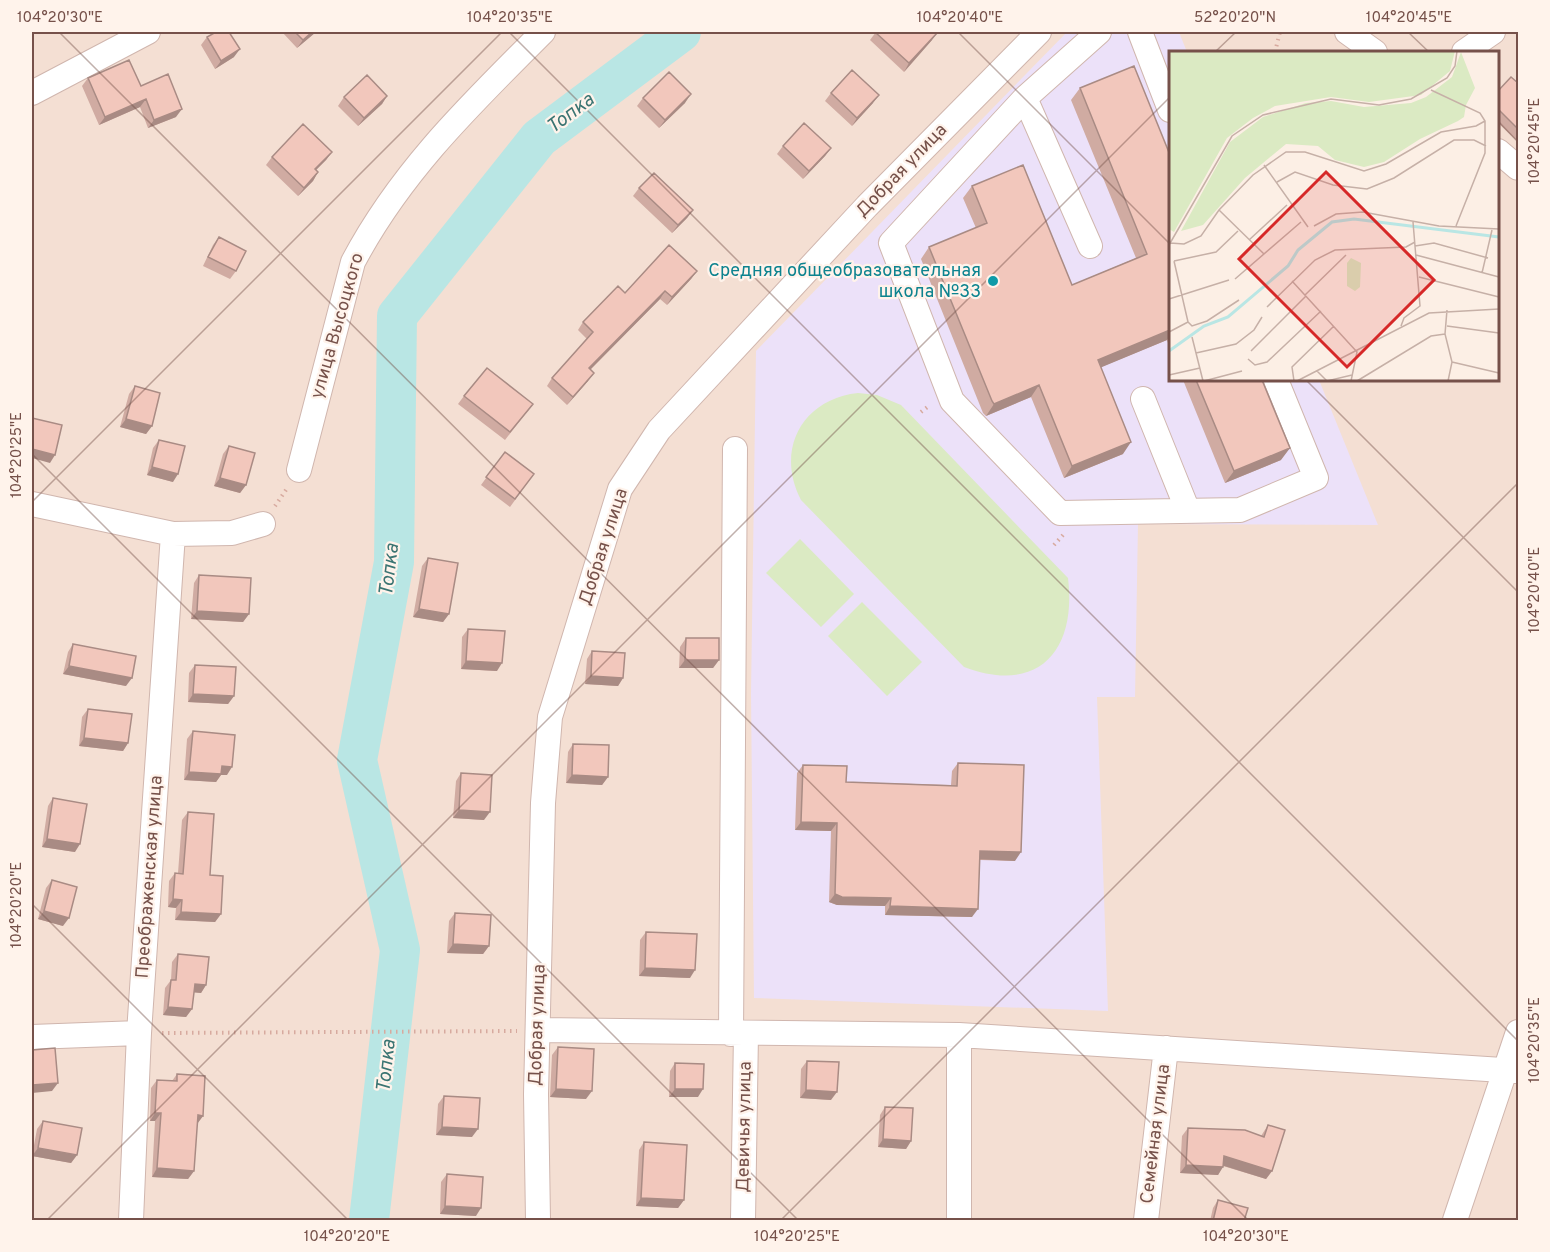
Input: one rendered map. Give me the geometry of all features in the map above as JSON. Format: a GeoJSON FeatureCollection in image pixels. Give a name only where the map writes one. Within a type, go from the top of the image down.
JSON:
{"type":"FeatureCollection","features":[{"type":"Feature","properties":{"kind":"street"},"geometry":{"type":"LineString","coordinates":[[32,93],[148,32]]}},
{"type":"Feature","properties":{"kind":"street","name":"улица Высоцкого"},"geometry":{"type":"LineString","coordinates":[[299,470],[353,262],[368,233],[405,178],[458,118],[543,32]]}},
{"type":"Feature","properties":{"kind":"street","name":"Добрая улица"},"geometry":{"type":"LineString","coordinates":[[538,1221],[536,1095],[543,803],[550,717],[620,489],[659,430],[867,206],[1039,32]]}},
{"type":"Feature","properties":{"kind":"street"},"geometry":{"type":"LineString","coordinates":[[1099,32],[1025,98],[891,243],[952,401],[1060,513],[1240,510],[1316,478],[1276,381]]}},
{"type":"Feature","properties":{"kind":"street"},"geometry":{"type":"LineString","coordinates":[[1140,32],[1169,107]]}},
{"type":"Feature","properties":{"kind":"street"},"geometry":{"type":"LineString","coordinates":[[1347,32],[1374,51]]}},
{"type":"Feature","properties":{"kind":"street"},"geometry":{"type":"LineString","coordinates":[[1465,51],[1493,32]]}},
{"type":"Feature","properties":{"kind":"street"},"geometry":{"type":"LineString","coordinates":[[1025,98],[1090,246]]}},
{"type":"Feature","properties":{"kind":"street"},"geometry":{"type":"LineString","coordinates":[[1499,153],[1518,168]]}},
{"type":"Feature","properties":{"kind":"street"},"geometry":{"type":"LineString","coordinates":[[1143,399],[1188,511]]}},
{"type":"Feature","properties":{"kind":"street","name":"Девичья улица"},"geometry":{"type":"LineString","coordinates":[[735,450],[739,1034],[743,1221]]}},
{"type":"Feature","properties":{"kind":"street"},"geometry":{"type":"LineString","coordinates":[[32,504],[173,534],[232,532],[263,524]]}},
{"type":"Feature","properties":{"kind":"street","name":"Преображенская улица"},"geometry":{"type":"LineString","coordinates":[[131,1221],[139,1033],[173,534]]}},
{"type":"Feature","properties":{"kind":"street"},"geometry":{"type":"LineString","coordinates":[[539,1030],[959,1035],[1513,1070]]}},
{"type":"Feature","properties":{"kind":"street"},"geometry":{"type":"LineString","coordinates":[[1455,1221],[1513,1070],[1518,1032]]}},
{"type":"Feature","properties":{"kind":"street"},"geometry":{"type":"LineString","coordinates":[[32,1037],[139,1033]]}},
{"type":"Feature","properties":{"kind":"street"},"geometry":{"type":"LineString","coordinates":[[959,1035],[959,1221]]}},
{"type":"Feature","properties":{"kind":"street","name":"Семейная улица"},"geometry":{"type":"LineString","coordinates":[[1146,1221],[1166,1048]]}},
{"type":"Feature","properties":{"kind":"path"},"geometry":{"type":"LineString","coordinates":[[1275,51],[1280,32]]}},
{"type":"Feature","properties":{"kind":"path"},"geometry":{"type":"LineString","coordinates":[[263,524],[299,470]]}},
{"type":"Feature","properties":{"kind":"path"},"geometry":{"type":"LineString","coordinates":[[139,1033],[539,1030]]}},
{"type":"Feature","properties":{"kind":"shaded area"},"geometry":{"type":"Polygon","coordinates":[[[32,32],[1518,32],[1518,1220],[32,1220],[32,32]]]}},
{"type":"Feature","properties":{"kind":"shaded area"},"geometry":{"type":"Polygon","coordinates":[[[1067,32],[1179,32],[1187,51],[1169,51],[1169,381],[1319,381],[1378,525],[1138,524],[1135,697],[1097,697],[1108,1011],[754,998],[751,694],[756,351],[1067,32]]]}},
{"type":"Feature","properties":{"kind":"green space"},"geometry":{"type":"Polygon","coordinates":[[[858,393],[877,395],[901,405],[1068,578],[1069,604],[1066,627],[1059,646],[1047,660],[1032,670],[1013,675],[990,674],[964,667],[801,500],[794,481],[791,463],[793,446],[799,430],[808,416],[822,405],[838,397],[858,393]]]}},
{"type":"Feature","properties":{"kind":"green space"},"geometry":{"type":"Polygon","coordinates":[[[800,539],[854,594],[821,627],[766,573],[800,539]]]}},
{"type":"Feature","properties":{"kind":"green space"},"geometry":{"type":"Polygon","coordinates":[[[862,602],[922,662],[887,696],[828,636],[862,602]]]}},
{"type":"Feature","properties":{"kind":"building"},"geometry":{"type":"Polygon","coordinates":[[[216,32],[229,32],[240,49],[221,61],[207,37],[216,32]]]}},
{"type":"Feature","properties":{"kind":"building"},"geometry":{"type":"Polygon","coordinates":[[[295,32],[312,32],[303,40],[295,32]]]}},
{"type":"Feature","properties":{"kind":"building"},"geometry":{"type":"Polygon","coordinates":[[[875,32],[938,32],[909,63],[875,32]]]}},
{"type":"Feature","properties":{"kind":"building"},"geometry":{"type":"Polygon","coordinates":[[[129,60],[141,86],[168,74],[182,109],[154,120],[146,99],[105,117],[88,78],[129,60]]]}},
{"type":"Feature","properties":{"kind":"building","name":"Средняя общеобразовательная школа №33"},"geometry":{"type":"Polygon","coordinates":[[[1134,66],[1169,153],[1169,330],[1098,360],[1131,442],[1072,466],[1039,385],[994,404],[992,401],[929,247],[987,223],[972,186],[1023,165],[1072,285],[1147,254],[1080,88],[1134,66]]]}},
{"type":"Feature","properties":{"kind":"building"},"geometry":{"type":"Polygon","coordinates":[[[852,70],[879,95],[857,118],[831,93],[852,70]]]}},
{"type":"Feature","properties":{"kind":"building"},"geometry":{"type":"Polygon","coordinates":[[[669,72],[691,94],[665,120],[643,98],[669,72]]]}},
{"type":"Feature","properties":{"kind":"building"},"geometry":{"type":"Polygon","coordinates":[[[367,75],[387,96],[364,118],[344,97],[367,75]]]}},
{"type":"Feature","properties":{"kind":"building"},"geometry":{"type":"Polygon","coordinates":[[[1511,77],[1518,83],[1518,129],[1499,110],[1499,90],[1511,77]]]}},
{"type":"Feature","properties":{"kind":"building"},"geometry":{"type":"Polygon","coordinates":[[[804,123],[831,148],[809,171],[783,146],[804,123]]]}},
{"type":"Feature","properties":{"kind":"building"},"geometry":{"type":"Polygon","coordinates":[[[303,124],[332,152],[315,169],[318,172],[304,188],[272,157],[303,124]]]}},
{"type":"Feature","properties":{"kind":"building"},"geometry":{"type":"Polygon","coordinates":[[[654,173],[693,210],[678,225],[639,188],[654,173]]]}},
{"type":"Feature","properties":{"kind":"building"},"geometry":{"type":"Polygon","coordinates":[[[219,237],[246,251],[236,271],[208,257],[219,237]]]}},
{"type":"Feature","properties":{"kind":"building"},"geometry":{"type":"Polygon","coordinates":[[[669,245],[697,271],[672,297],[665,291],[589,368],[594,373],[573,397],[552,378],[593,332],[583,322],[618,286],[625,293],[669,245]]]}},
{"type":"Feature","properties":{"kind":"building"},"geometry":{"type":"Polygon","coordinates":[[[487,368],[533,404],[510,432],[464,396],[487,368]]]}},
{"type":"Feature","properties":{"kind":"building"},"geometry":{"type":"Polygon","coordinates":[[[1196,381],[1262,381],[1290,448],[1234,471],[1196,381]]]}},
{"type":"Feature","properties":{"kind":"building"},"geometry":{"type":"Polygon","coordinates":[[[135,386],[160,393],[152,426],[126,419],[135,386]]]}},
{"type":"Feature","properties":{"kind":"building"},"geometry":{"type":"Polygon","coordinates":[[[32,418],[62,425],[55,455],[32,449],[32,418]]]}},
{"type":"Feature","properties":{"kind":"building"},"geometry":{"type":"Polygon","coordinates":[[[159,440],[185,446],[178,474],[152,467],[159,440]]]}},
{"type":"Feature","properties":{"kind":"building"},"geometry":{"type":"Polygon","coordinates":[[[229,446],[255,453],[246,485],[220,478],[229,446]]]}},
{"type":"Feature","properties":{"kind":"building"},"geometry":{"type":"Polygon","coordinates":[[[505,452],[534,474],[515,499],[486,477],[505,452]]]}},
{"type":"Feature","properties":{"kind":"building"},"geometry":{"type":"Polygon","coordinates":[[[428,558],[458,563],[449,614],[419,609],[428,558]]]}},
{"type":"Feature","properties":{"kind":"building"},"geometry":{"type":"Polygon","coordinates":[[[199,575],[251,578],[249,614],[197,611],[199,575]]]}},
{"type":"Feature","properties":{"kind":"building"},"geometry":{"type":"Polygon","coordinates":[[[468,629],[505,631],[502,663],[466,661],[468,629]]]}},
{"type":"Feature","properties":{"kind":"building"},"geometry":{"type":"Polygon","coordinates":[[[686,638],[719,638],[719,660],[685,660],[686,638]]]}},
{"type":"Feature","properties":{"kind":"building"},"geometry":{"type":"Polygon","coordinates":[[[73,644],[136,656],[132,678],[69,666],[73,644]]]}},
{"type":"Feature","properties":{"kind":"building"},"geometry":{"type":"Polygon","coordinates":[[[592,651],[625,653],[623,678],[591,676],[592,651]]]}},
{"type":"Feature","properties":{"kind":"building"},"geometry":{"type":"Polygon","coordinates":[[[195,665],[236,667],[234,696],[193,694],[195,665]]]}},
{"type":"Feature","properties":{"kind":"building"},"geometry":{"type":"Polygon","coordinates":[[[88,709],[132,714],[128,743],[84,738],[88,709]]]}},
{"type":"Feature","properties":{"kind":"building"},"geometry":{"type":"Polygon","coordinates":[[[193,731],[235,735],[232,767],[222,766],[221,774],[189,772],[193,731]]]}},
{"type":"Feature","properties":{"kind":"building"},"geometry":{"type":"Polygon","coordinates":[[[573,744],[609,745],[608,777],[572,775],[573,744]]]}},
{"type":"Feature","properties":{"kind":"building"},"geometry":{"type":"Polygon","coordinates":[[[958,763],[1024,765],[1021,852],[980,851],[978,909],[890,906],[891,898],[842,897],[835,894],[837,823],[801,822],[803,765],[847,766],[846,782],[957,786],[958,763]]]}},
{"type":"Feature","properties":{"kind":"building"},"geometry":{"type":"Polygon","coordinates":[[[461,773],[492,775],[490,812],[459,810],[461,773]]]}},
{"type":"Feature","properties":{"kind":"building"},"geometry":{"type":"Polygon","coordinates":[[[53,798],[87,804],[80,844],[47,839],[53,798]]]}},
{"type":"Feature","properties":{"kind":"building"},"geometry":{"type":"Polygon","coordinates":[[[188,812],[214,814],[210,875],[223,876],[221,914],[181,912],[182,900],[173,899],[175,873],[183,874],[188,812]]]}},
{"type":"Feature","properties":{"kind":"building"},"geometry":{"type":"Polygon","coordinates":[[[52,880],[77,887],[69,918],[44,911],[52,880]]]}},
{"type":"Feature","properties":{"kind":"building"},"geometry":{"type":"Polygon","coordinates":[[[455,913],[491,915],[489,946],[453,944],[455,913]]]}},
{"type":"Feature","properties":{"kind":"building"},"geometry":{"type":"Polygon","coordinates":[[[646,932],[697,934],[695,970],[645,968],[646,932]]]}},
{"type":"Feature","properties":{"kind":"building"},"geometry":{"type":"Polygon","coordinates":[[[178,954],[209,957],[206,985],[195,984],[192,1009],[168,1007],[171,980],[176,980],[178,954]]]}},
{"type":"Feature","properties":{"kind":"building"},"geometry":{"type":"Polygon","coordinates":[[[558,1047],[594,1049],[592,1091],[556,1089],[558,1047]]]}},
{"type":"Feature","properties":{"kind":"building"},"geometry":{"type":"Polygon","coordinates":[[[55,1048],[58,1083],[32,1085],[32,1050],[55,1048]]]}},
{"type":"Feature","properties":{"kind":"building"},"geometry":{"type":"Polygon","coordinates":[[[807,1061],[839,1062],[837,1092],[806,1090],[807,1061]]]}},
{"type":"Feature","properties":{"kind":"building"},"geometry":{"type":"Polygon","coordinates":[[[675,1063],[704,1064],[703,1089],[675,1089],[675,1063]]]}},
{"type":"Feature","properties":{"kind":"building"},"geometry":{"type":"Polygon","coordinates":[[[177,1074],[205,1076],[203,1116],[198,1115],[194,1171],[157,1168],[161,1113],[155,1113],[157,1080],[177,1081],[177,1074]]]}},
{"type":"Feature","properties":{"kind":"building"},"geometry":{"type":"Polygon","coordinates":[[[444,1096],[480,1098],[478,1129],[442,1127],[444,1096]]]}},
{"type":"Feature","properties":{"kind":"building"},"geometry":{"type":"Polygon","coordinates":[[[885,1107],[913,1108],[911,1141],[883,1139],[885,1107]]]}},
{"type":"Feature","properties":{"kind":"building"},"geometry":{"type":"Polygon","coordinates":[[[43,1121],[82,1128],[77,1155],[38,1148],[43,1121]]]}},
{"type":"Feature","properties":{"kind":"building"},"geometry":{"type":"Polygon","coordinates":[[[1268,1125],[1285,1130],[1272,1171],[1224,1156],[1223,1167],[1186,1165],[1188,1128],[1245,1130],[1264,1137],[1268,1125]]]}},
{"type":"Feature","properties":{"kind":"building"},"geometry":{"type":"Polygon","coordinates":[[[644,1142],[687,1145],[684,1200],[641,1198],[644,1142]]]}},
{"type":"Feature","properties":{"kind":"building"},"geometry":{"type":"Polygon","coordinates":[[[447,1174],[483,1177],[481,1208],[445,1206],[447,1174]]]}},
{"type":"Feature","properties":{"kind":"building"},"geometry":{"type":"Polygon","coordinates":[[[1218,1200],[1248,1208],[1244,1221],[1213,1221],[1218,1200]]]}},
{"type":"Feature","properties":{"kind":"waterway","name":"Топка"},"geometry":{"type":"LineString","coordinates":[[369,1220],[400,950],[357,760],[394,562],[397,316],[539,138],[681,32]]}},
{"type":"Feature","properties":{"kind":"place","name":"Средняя общеобразовательная школа №33"},"geometry":{"type":"Point","coordinates":[993,281]}}]}
